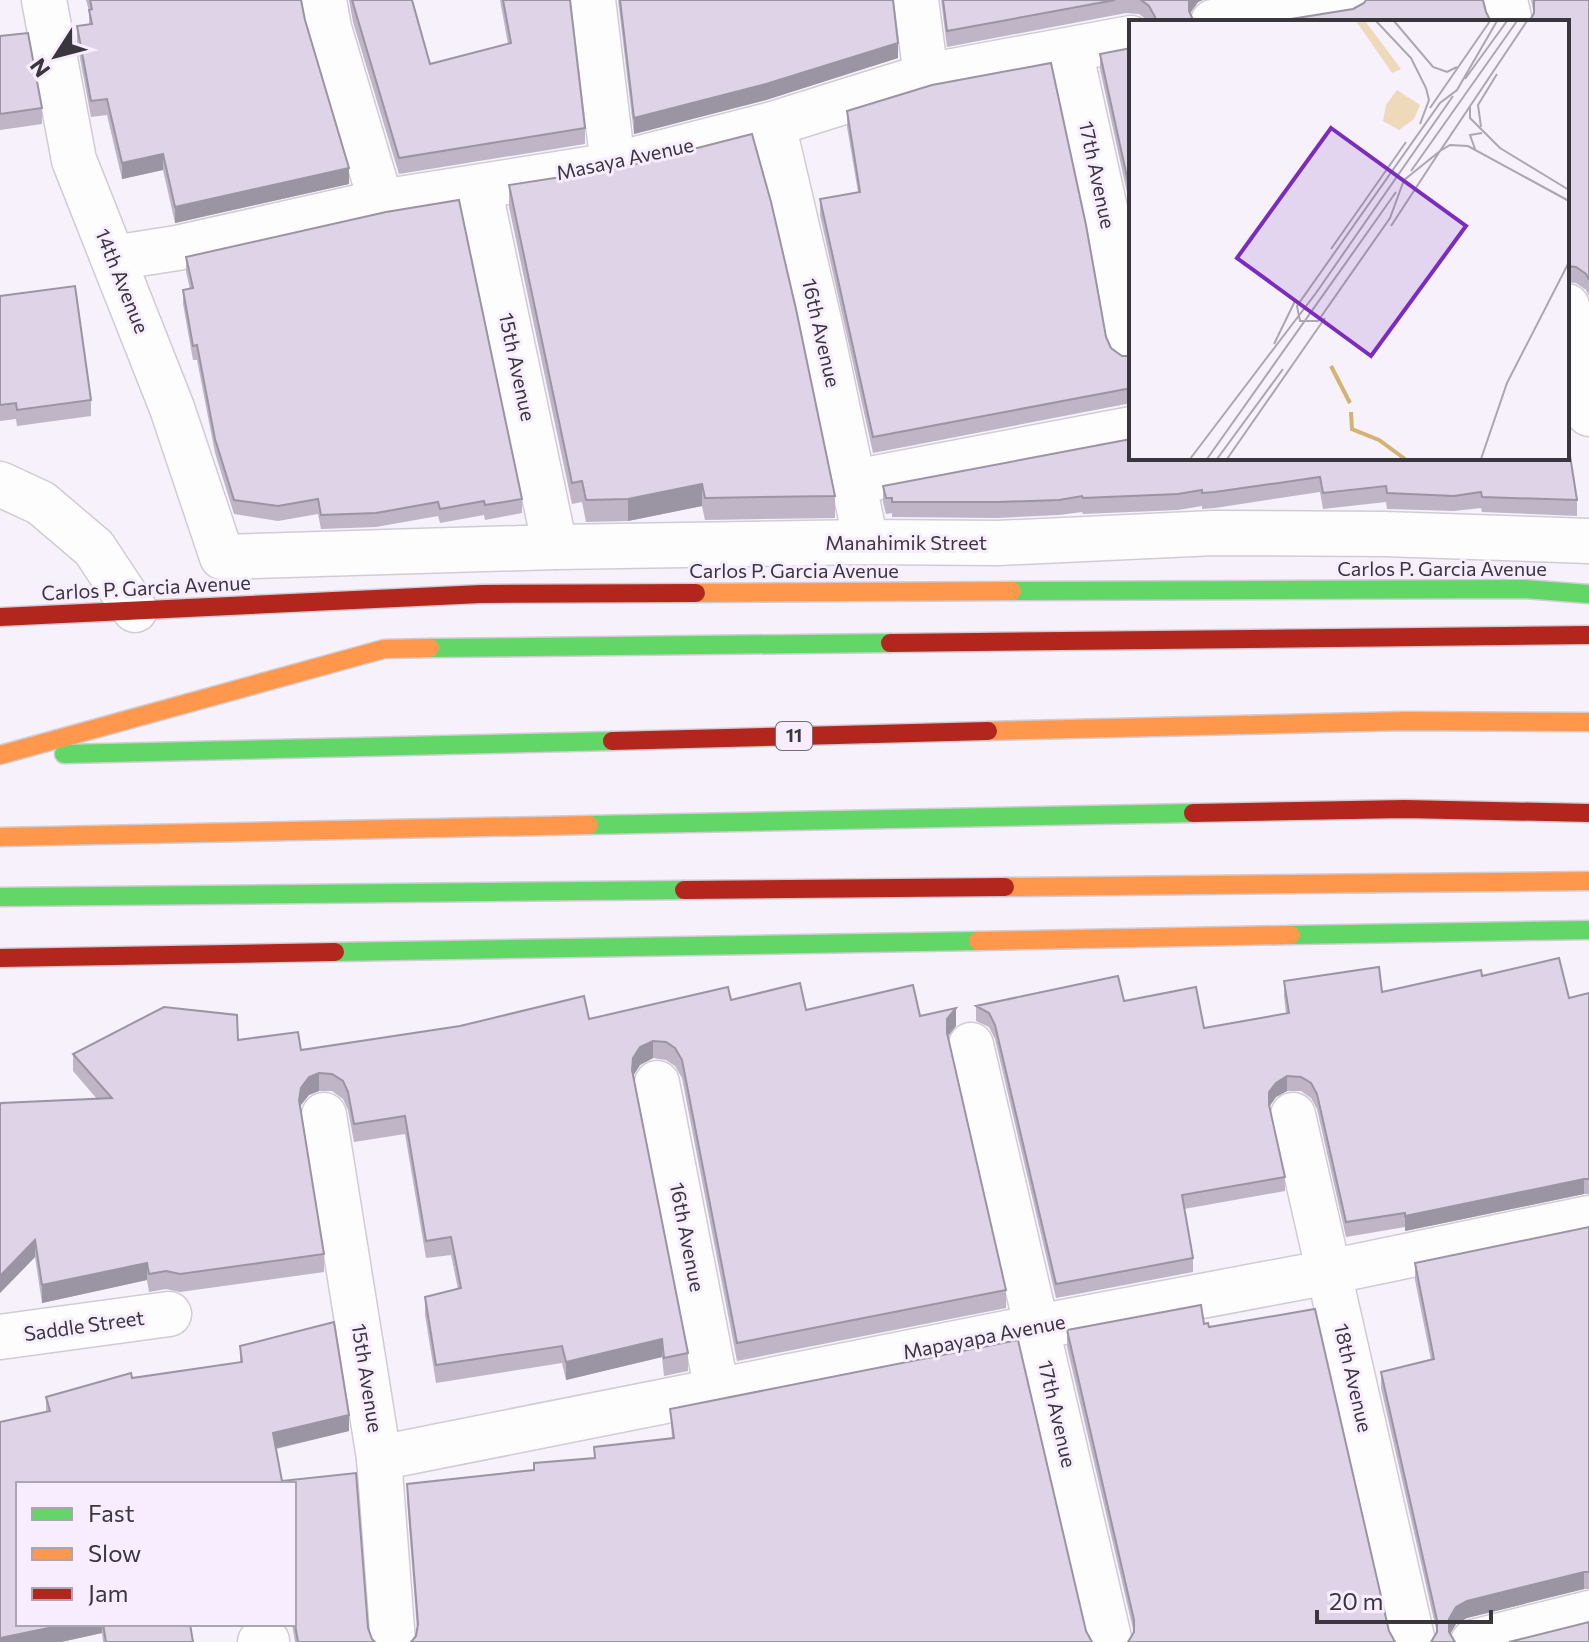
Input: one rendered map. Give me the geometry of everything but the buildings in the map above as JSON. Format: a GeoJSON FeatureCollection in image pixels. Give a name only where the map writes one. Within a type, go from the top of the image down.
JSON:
{"type":"FeatureCollection","features":[{"type":"Feature","properties":{"kind":"main road","name":"Carlos P. Garcia Avenue"},"geometry":{"type":"LineString","coordinates":[[0,617],[496,594],[1524,589],[1589,594]]}},
{"type":"Feature","properties":{"kind":"main road"},"geometry":{"type":"LineString","coordinates":[[0,755],[384,649],[1589,635]]}},
{"type":"Feature","properties":{"kind":"main road","name":"11"},"geometry":{"type":"LineString","coordinates":[[0,755],[1406,721],[1589,722]]}},
{"type":"Feature","properties":{"kind":"main road"},"geometry":{"type":"LineString","coordinates":[[0,837],[1389,809],[1589,813]]}},
{"type":"Feature","properties":{"kind":"main road"},"geometry":{"type":"LineString","coordinates":[[0,897],[1589,881]]}},
{"type":"Feature","properties":{"kind":"main road"},"geometry":{"type":"LineString","coordinates":[[0,958],[1589,930]]}},
{"type":"Feature","properties":{"kind":"street","name":"14th Avenue"},"geometry":{"type":"LineString","coordinates":[[44,0],[74,160],[172,408],[222,557]]}},
{"type":"Feature","properties":{"kind":"street"},"geometry":{"type":"LineString","coordinates":[[324,0],[329,28],[381,202]]}},
{"type":"Feature","properties":{"kind":"street"},"geometry":{"type":"LineString","coordinates":[[593,0],[613,165]]}},
{"type":"Feature","properties":{"kind":"street"},"geometry":{"type":"LineString","coordinates":[[916,0],[926,76]]}},
{"type":"Feature","properties":{"kind":"street"},"geometry":{"type":"LineString","coordinates":[[1217,14],[1348,0]]}},
{"type":"Feature","properties":{"kind":"street"},"geometry":{"type":"LineString","coordinates":[[1505,0],[1510,20]]}},
{"type":"Feature","properties":{"kind":"street","name":"Masaya Avenue"},"geometry":{"type":"LineString","coordinates":[[113,258],[177,248],[381,202],[613,165],[773,124],[926,76],[1129,38]]}},
{"type":"Feature","properties":{"kind":"street","name":"17th Avenue"},"geometry":{"type":"LineString","coordinates":[[1070,50],[1111,236],[1129,337]]}},
{"type":"Feature","properties":{"kind":"street","name":"16th Avenue"},"geometry":{"type":"LineString","coordinates":[[773,124],[866,542]]}},
{"type":"Feature","properties":{"kind":"street","name":"15th Avenue"},"geometry":{"type":"LineString","coordinates":[[479,187],[555,547]]}},
{"type":"Feature","properties":{"kind":"street"},"geometry":{"type":"LineString","coordinates":[[1569,332],[1589,414]]}},
{"type":"Feature","properties":{"kind":"street"},"geometry":{"type":"LineString","coordinates":[[854,482],[1129,429]]}},
{"type":"Feature","properties":{"kind":"street"},"geometry":{"type":"LineString","coordinates":[[0,484],[41,503],[94,548],[135,610]]}},
{"type":"Feature","properties":{"kind":"street","name":"Manahimik Street"},"geometry":{"type":"LineString","coordinates":[[222,557],[555,547],[998,543],[1214,533],[1301,532],[1589,541]]}},
{"type":"Feature","properties":{"kind":"street","name":"17th Avenue"},"geometry":{"type":"LineString","coordinates":[[971,1045],[1110,1642]]}},
{"type":"Feature","properties":{"kind":"street","name":"16th Avenue"},"geometry":{"type":"LineString","coordinates":[[657,1083],[717,1391]]}},
{"type":"Feature","properties":{"kind":"street","name":"15th Avenue"},"geometry":{"type":"LineString","coordinates":[[324,1115],[379,1458],[393,1642]]}},
{"type":"Feature","properties":{"kind":"street","name":"18th Avenue"},"geometry":{"type":"LineString","coordinates":[[1293,1115],[1413,1642]]}},
{"type":"Feature","properties":{"kind":"street","name":"Mapayapa Avenue"},"geometry":{"type":"LineString","coordinates":[[379,1458],[1589,1218]]}},
{"type":"Feature","properties":{"kind":"street","name":"Saddle Street"},"geometry":{"type":"LineString","coordinates":[[0,1337],[169,1314]]}},
{"type":"Feature","properties":{"kind":"street"},"geometry":{"type":"LineString","coordinates":[[1473,1642],[1589,1613]]}},
{"type":"Feature","properties":{"kind":"traffic: fast"},"geometry":{"type":"LineString","coordinates":[[1012,591],[1524,589],[1589,594]]}},
{"type":"Feature","properties":{"kind":"traffic: fast"},"geometry":{"type":"LineString","coordinates":[[430,648],[890,643]]}},
{"type":"Feature","properties":{"kind":"traffic: fast"},"geometry":{"type":"LineString","coordinates":[[64,754],[612,741]]}},
{"type":"Feature","properties":{"kind":"traffic: fast"},"geometry":{"type":"LineString","coordinates":[[589,825],[1193,813]]}},
{"type":"Feature","properties":{"kind":"traffic: fast"},"geometry":{"type":"LineString","coordinates":[[0,897],[684,890]]}},
{"type":"Feature","properties":{"kind":"traffic: fast"},"geometry":{"type":"LineString","coordinates":[[1291,935],[1589,930]]}},
{"type":"Feature","properties":{"kind":"traffic: fast"},"geometry":{"type":"LineString","coordinates":[[335,952],[978,941]]}},
{"type":"Feature","properties":{"kind":"traffic: slow"},"geometry":{"type":"LineString","coordinates":[[696,593],[1012,591]]}},
{"type":"Feature","properties":{"kind":"traffic: slow"},"geometry":{"type":"LineString","coordinates":[[0,755],[384,649],[430,648]]}},
{"type":"Feature","properties":{"kind":"traffic: slow"},"geometry":{"type":"LineString","coordinates":[[988,731],[1406,721],[1589,722]]}},
{"type":"Feature","properties":{"kind":"traffic: slow"},"geometry":{"type":"LineString","coordinates":[[0,837],[589,825]]}},
{"type":"Feature","properties":{"kind":"traffic: slow"},"geometry":{"type":"LineString","coordinates":[[1005,887],[1589,881]]}},
{"type":"Feature","properties":{"kind":"traffic: slow"},"geometry":{"type":"LineString","coordinates":[[978,941],[1291,935]]}},
{"type":"Feature","properties":{"kind":"traffic: jam"},"geometry":{"type":"LineString","coordinates":[[0,617],[481,594],[696,593]]}},
{"type":"Feature","properties":{"kind":"traffic: jam"},"geometry":{"type":"LineString","coordinates":[[890,643],[1589,635]]}},
{"type":"Feature","properties":{"kind":"traffic: jam"},"geometry":{"type":"LineString","coordinates":[[612,741],[988,731]]}},
{"type":"Feature","properties":{"kind":"traffic: jam"},"geometry":{"type":"LineString","coordinates":[[1193,813],[1405,809],[1589,813]]}},
{"type":"Feature","properties":{"kind":"traffic: jam"},"geometry":{"type":"LineString","coordinates":[[684,890],[1005,887]]}},
{"type":"Feature","properties":{"kind":"traffic: jam"},"geometry":{"type":"LineString","coordinates":[[0,958],[335,952]]}}]}
